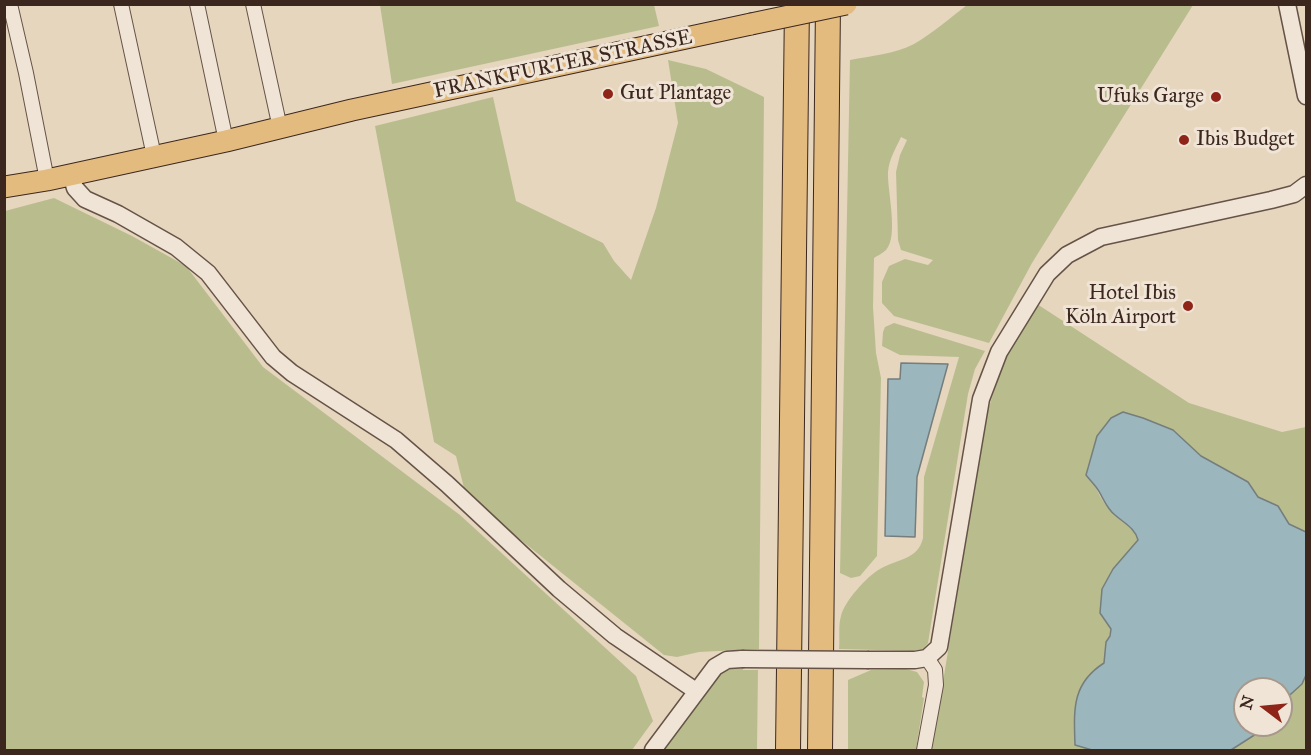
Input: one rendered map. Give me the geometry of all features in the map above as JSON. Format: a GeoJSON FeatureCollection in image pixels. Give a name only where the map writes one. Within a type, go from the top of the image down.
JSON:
{"type":"FeatureCollection","features":[{"type":"Feature","properties":{"kind":"highway"},"geometry":{"type":"LineString","coordinates":[[788,750],[797,4]]}},
{"type":"Feature","properties":{"kind":"highway"},"geometry":{"type":"LineString","coordinates":[[820,750],[828,4]]}},
{"type":"Feature","properties":{"kind":"main road","name":"FRANKFURTER STRASSE"},"geometry":{"type":"LineString","coordinates":[[6,186],[71,175],[846,4]]}},
{"type":"Feature","properties":{"kind":"street"},"geometry":{"type":"LineString","coordinates":[[10,4],[47,180]]}},
{"type":"Feature","properties":{"kind":"street"},"geometry":{"type":"LineString","coordinates":[[121,4],[154,156]]}},
{"type":"Feature","properties":{"kind":"street"},"geometry":{"type":"LineString","coordinates":[[197,4],[226,141]]}},
{"type":"Feature","properties":{"kind":"street"},"geometry":{"type":"LineString","coordinates":[[253,4],[280,128]]}},
{"type":"Feature","properties":{"kind":"street"},"geometry":{"type":"LineString","coordinates":[[1287,4],[1306,96]]}},
{"type":"Feature","properties":{"kind":"street"},"geometry":{"type":"LineString","coordinates":[[71,175],[75,188],[85,199],[118,214],[176,247],[208,273],[273,357],[292,373],[396,440],[447,484],[567,596],[615,636],[696,691]]}},
{"type":"Feature","properties":{"kind":"street"},"geometry":{"type":"LineString","coordinates":[[653,750],[715,666],[727,660],[915,660],[927,658],[939,647],[944,630],[981,399],[999,352],[1047,274],[1066,255],[1101,237],[1271,200],[1294,194],[1306,185]]}},
{"type":"Feature","properties":{"kind":"street"},"geometry":{"type":"LineString","coordinates":[[924,750],[936,685],[935,670],[927,658]]}},
{"type":"Feature","properties":{"kind":"green space"},"geometry":{"type":"Polygon","coordinates":[[[380,5],[654,5],[659,26],[392,84],[380,5]]]}},
{"type":"Feature","properties":{"kind":"green space"},"geometry":{"type":"Polygon","coordinates":[[[967,5],[1193,5],[1032,263],[989,343],[894,316],[882,303],[882,282],[889,266],[905,259],[928,265],[933,260],[901,250],[898,240],[896,172],[907,140],[901,137],[891,158],[888,172],[892,224],[890,243],[886,250],[874,258],[873,307],[876,353],[881,378],[877,556],[860,576],[851,578],[840,573],[850,60],[890,52],[914,44],[967,5]]]}},
{"type":"Feature","properties":{"kind":"green space"},"geometry":{"type":"Polygon","coordinates":[[[668,60],[706,69],[764,97],[759,649],[699,652],[677,657],[664,655],[466,496],[456,456],[434,442],[375,126],[493,97],[516,201],[603,243],[614,261],[631,280],[656,208],[678,123],[668,60]]]}},
{"type":"Feature","properties":{"kind":"green space"},"geometry":{"type":"Polygon","coordinates":[[[54,198],[132,236],[186,266],[263,367],[460,515],[636,676],[653,721],[632,750],[5,750],[5,211],[54,198]]]}},
{"type":"Feature","properties":{"kind":"green space"},"geometry":{"type":"Polygon","coordinates":[[[1037,304],[1189,403],[1282,432],[1306,427],[1306,532],[1289,524],[1278,506],[1258,497],[1248,482],[1201,456],[1173,430],[1143,418],[1111,418],[1097,436],[1087,469],[1105,504],[1133,529],[1138,540],[1113,569],[1102,589],[1100,613],[1111,629],[1105,645],[1105,661],[1086,679],[1077,699],[1076,745],[1092,750],[932,750],[986,416],[1005,358],[1037,304]]]}},
{"type":"Feature","properties":{"kind":"green space"},"geometry":{"type":"Polygon","coordinates":[[[894,323],[985,351],[975,369],[968,394],[928,643],[922,650],[916,651],[839,649],[840,620],[851,597],[875,572],[917,551],[923,538],[924,477],[959,357],[900,355],[882,346],[885,327],[894,323]]]}},
{"type":"Feature","properties":{"kind":"green space"},"geometry":{"type":"Polygon","coordinates":[[[741,665],[743,670],[758,670],[757,750],[662,750],[722,672],[730,667],[741,665]]]}},
{"type":"Feature","properties":{"kind":"green space"},"geometry":{"type":"Polygon","coordinates":[[[906,669],[917,672],[924,682],[922,697],[924,698],[916,750],[848,750],[848,680],[871,670],[906,669]]]}},
{"type":"Feature","properties":{"kind":"green space"},"geometry":{"type":"Polygon","coordinates":[[[1306,675],[1306,750],[1231,750],[1251,737],[1293,737],[1293,692],[1302,684],[1306,675]]]}},
{"type":"Feature","properties":{"kind":"water"},"geometry":{"type":"Polygon","coordinates":[[[901,363],[948,364],[917,477],[915,537],[885,536],[888,379],[900,379],[901,363]]]}},
{"type":"Feature","properties":{"kind":"water"},"geometry":{"type":"Polygon","coordinates":[[[1123,412],[1173,430],[1201,456],[1248,482],[1258,497],[1278,506],[1289,524],[1306,532],[1306,675],[1302,684],[1293,692],[1293,677],[1233,677],[1233,737],[1251,737],[1231,750],[1092,750],[1075,745],[1074,721],[1080,689],[1093,671],[1104,663],[1106,642],[1110,636],[1111,629],[1100,613],[1102,589],[1113,569],[1138,540],[1132,529],[1109,509],[1086,475],[1097,436],[1111,418],[1123,412]]]}},
{"type":"Feature","properties":{"kind":"place","name":"Gut Plantage"},"geometry":{"type":"Point","coordinates":[608,94]}},
{"type":"Feature","properties":{"kind":"place","name":"Ufuks Garge"},"geometry":{"type":"Point","coordinates":[1216,97]}},
{"type":"Feature","properties":{"kind":"place","name":"Ibis Budget"},"geometry":{"type":"Point","coordinates":[1184,140]}},
{"type":"Feature","properties":{"kind":"place","name":"Hotel Ibis Köln Airport"},"geometry":{"type":"Point","coordinates":[1188,306]}}]}
